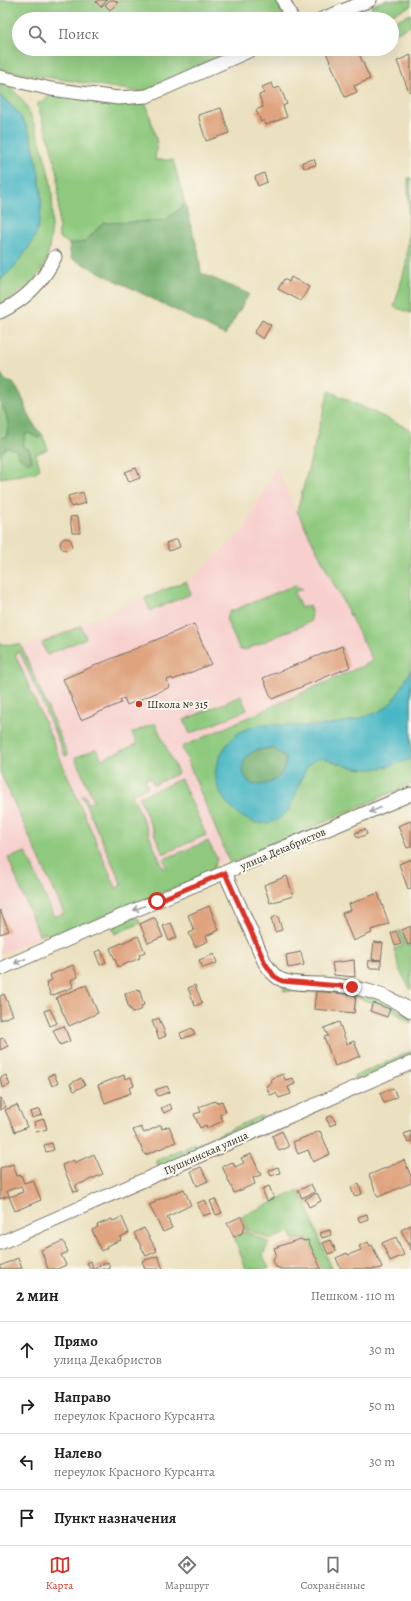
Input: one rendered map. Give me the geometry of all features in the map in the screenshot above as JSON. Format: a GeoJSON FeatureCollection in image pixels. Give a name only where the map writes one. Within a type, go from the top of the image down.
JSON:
{"type":"FeatureCollection","features":[{"type":"Feature","properties":{"kind":"street"},"geometry":{"type":"LineString","coordinates":[[283,0],[289,12]]}},
{"type":"Feature","properties":{"kind":"street"},"geometry":{"type":"LineString","coordinates":[[340,12],[370,0]]}},
{"type":"Feature","properties":{"kind":"street"},"geometry":{"type":"LineString","coordinates":[[0,76],[51,89],[118,98],[147,96],[237,56]]}},
{"type":"Feature","properties":{"kind":"street"},"geometry":{"type":"LineString","coordinates":[[0,312],[24,298],[34,289],[49,269],[55,257]]}},
{"type":"Feature","properties":{"kind":"street","name":"улица Декабристов"},"geometry":{"type":"LineString","coordinates":[[0,969],[126,914],[411,794]]}},
{"type":"Feature","properties":{"kind":"street"},"geometry":{"type":"LineString","coordinates":[[225,873],[265,963],[274,976],[282,981],[359,988],[379,993],[411,1011]]}},
{"type":"Feature","properties":{"kind":"street","name":"Пушкинская улица"},"geometry":{"type":"LineString","coordinates":[[0,1243],[411,1063]]}},
{"type":"Feature","properties":{"kind":"shaded area","name":"Школа № 315"},"geometry":{"type":"Polygon","coordinates":[[[276,466],[297,511],[373,661],[182,747],[228,859],[0,954],[0,647],[30,645],[194,577],[243,531],[276,466]]]}},
{"type":"Feature","properties":{"kind":"green space"},"geometry":{"type":"Polygon","coordinates":[[[0,0],[277,0],[282,12],[12,12],[12,56],[225,56],[143,92],[0,70],[0,0]]]}},
{"type":"Feature","properties":{"kind":"green space"},"geometry":{"type":"Polygon","coordinates":[[[385,0],[411,0],[411,6],[397,12],[373,12],[371,6],[385,0]]]}},
{"type":"Feature","properties":{"kind":"green space"},"geometry":{"type":"Polygon","coordinates":[[[411,14],[411,26],[399,31],[399,19],[411,14]]]}},
{"type":"Feature","properties":{"kind":"green space"},"geometry":{"type":"Polygon","coordinates":[[[0,81],[21,98],[32,119],[51,184],[52,229],[45,263],[37,276],[26,288],[0,306],[0,280],[20,259],[33,240],[40,214],[41,195],[33,144],[24,122],[18,113],[0,96],[0,81]]]}},
{"type":"Feature","properties":{"kind":"green space"},"geometry":{"type":"Polygon","coordinates":[[[52,95],[141,102],[147,106],[157,142],[155,160],[173,160],[185,204],[166,220],[103,223],[85,242],[69,244],[59,237],[58,175],[50,143],[37,104],[52,95]]]}},
{"type":"Feature","properties":{"kind":"green space"},"geometry":{"type":"Polygon","coordinates":[[[408,178],[411,178],[411,313],[394,307],[406,265],[409,231],[408,178]]]}},
{"type":"Feature","properties":{"kind":"green space"},"geometry":{"type":"Polygon","coordinates":[[[185,204],[198,250],[201,273],[249,294],[225,335],[71,258],[69,244],[85,242],[103,223],[166,220],[185,204]]]}},
{"type":"Feature","properties":{"kind":"green space"},"geometry":{"type":"Polygon","coordinates":[[[0,373],[6,381],[13,383],[20,393],[25,404],[25,408],[36,428],[42,434],[39,438],[28,433],[25,435],[23,446],[25,449],[29,449],[32,461],[28,463],[19,457],[16,450],[6,447],[0,454],[0,438],[7,435],[8,424],[5,410],[0,404],[0,373]]]}},
{"type":"Feature","properties":{"kind":"green space"},"geometry":{"type":"Polygon","coordinates":[[[329,391],[411,430],[411,784],[230,864],[182,747],[373,661],[297,511],[329,391]]]}},
{"type":"Feature","properties":{"kind":"green space"},"geometry":{"type":"Polygon","coordinates":[[[0,404],[6,415],[8,429],[5,437],[0,438],[0,404]]]}},
{"type":"Feature","properties":{"kind":"green space"},"geometry":{"type":"Polygon","coordinates":[[[28,433],[38,438],[42,434],[48,449],[36,454],[40,469],[34,473],[0,478],[0,454],[6,447],[16,450],[18,453],[32,461],[31,453],[23,446],[25,435],[28,433]]]}},
{"type":"Feature","properties":{"kind":"green space"},"geometry":{"type":"Polygon","coordinates":[[[186,581],[191,594],[150,611],[145,598],[186,581]]]}},
{"type":"Feature","properties":{"kind":"green space"},"geometry":{"type":"Polygon","coordinates":[[[295,585],[302,589],[294,592],[301,608],[309,605],[312,615],[310,622],[245,650],[240,650],[226,619],[229,612],[295,585]]]}},
{"type":"Feature","properties":{"kind":"green space"},"geometry":{"type":"Polygon","coordinates":[[[81,626],[86,638],[47,655],[42,643],[81,626]]]}},
{"type":"Feature","properties":{"kind":"green space"},"geometry":{"type":"Polygon","coordinates":[[[0,644],[21,645],[68,755],[65,756],[20,652],[15,654],[116,888],[122,885],[82,796],[85,795],[88,804],[94,801],[75,758],[96,749],[102,759],[137,744],[132,733],[155,723],[178,773],[154,785],[150,777],[145,779],[148,787],[132,794],[163,868],[167,867],[164,859],[208,841],[217,859],[214,867],[207,874],[58,936],[52,936],[46,933],[39,935],[8,858],[26,852],[54,917],[64,913],[0,772],[0,644]]]}},
{"type":"Feature","properties":{"kind":"green space"},"geometry":{"type":"Polygon","coordinates":[[[241,696],[247,710],[190,734],[184,720],[241,696]]]}},
{"type":"Feature","properties":{"kind":"green space"},"geometry":{"type":"Polygon","coordinates":[[[273,748],[286,759],[283,771],[276,780],[259,786],[253,786],[248,782],[243,772],[244,761],[251,753],[257,750],[273,748]]]}},
{"type":"Feature","properties":{"kind":"green space"},"geometry":{"type":"Polygon","coordinates":[[[181,779],[206,835],[163,854],[139,797],[181,779]]]}},
{"type":"Feature","properties":{"kind":"green space"},"geometry":{"type":"Polygon","coordinates":[[[135,916],[141,923],[115,934],[112,926],[135,916]]]}},
{"type":"Feature","properties":{"kind":"green space"},"geometry":{"type":"Polygon","coordinates":[[[398,931],[401,931],[407,946],[411,945],[411,990],[400,971],[394,949],[403,945],[398,931]]]}},
{"type":"Feature","properties":{"kind":"green space"},"geometry":{"type":"Polygon","coordinates":[[[283,984],[378,997],[411,1016],[411,1023],[390,1009],[355,997],[355,995],[316,991],[284,991],[283,984]]]}},
{"type":"Feature","properties":{"kind":"green space"},"geometry":{"type":"Polygon","coordinates":[[[411,1051],[411,1059],[359,1082],[353,1077],[411,1051]]]}},
{"type":"Feature","properties":{"kind":"green space"},"geometry":{"type":"Polygon","coordinates":[[[260,1116],[269,1120],[188,1156],[184,1148],[194,1143],[195,1145],[260,1116]]]}},
{"type":"Feature","properties":{"kind":"green space"},"geometry":{"type":"Polygon","coordinates":[[[181,1149],[185,1157],[160,1168],[158,1166],[156,1161],[181,1149]]]}},
{"type":"Feature","properties":{"kind":"green space"},"geometry":{"type":"Polygon","coordinates":[[[298,1191],[302,1199],[305,1199],[308,1206],[307,1207],[331,1269],[321,1269],[308,1239],[305,1240],[300,1238],[294,1240],[290,1232],[271,1239],[245,1229],[246,1226],[242,1216],[298,1191]]]}},
{"type":"Feature","properties":{"kind":"green space"},"geometry":{"type":"Polygon","coordinates":[[[244,1231],[269,1242],[263,1255],[269,1269],[246,1269],[234,1237],[243,1234],[244,1231]]]}},
{"type":"Feature","properties":{"kind":"water"},"geometry":{"type":"Polygon","coordinates":[[[0,96],[18,113],[29,133],[39,175],[41,205],[39,224],[30,246],[10,271],[0,280],[0,96]]]}},
{"type":"Feature","properties":{"kind":"water"},"geometry":{"type":"Polygon","coordinates":[[[411,669],[411,759],[373,769],[351,767],[322,758],[313,761],[306,769],[288,811],[279,819],[268,823],[255,823],[244,818],[228,805],[218,788],[216,781],[216,769],[222,752],[229,742],[238,734],[247,728],[257,726],[319,726],[347,721],[375,713],[382,710],[391,702],[411,669]],[[273,748],[257,750],[251,753],[244,761],[243,772],[245,777],[253,785],[265,784],[276,780],[280,776],[285,766],[286,759],[273,748]]]}},
{"type":"Feature","properties":{"kind":"building"},"geometry":{"type":"Polygon","coordinates":[[[98,0],[107,0],[101,7],[96,2],[98,0]]]}},
{"type":"Feature","properties":{"kind":"building"},"geometry":{"type":"Polygon","coordinates":[[[110,0],[115,0],[118,3],[110,10],[105,5],[110,0]]]}},
{"type":"Feature","properties":{"kind":"building"},"geometry":{"type":"Polygon","coordinates":[[[411,55],[411,91],[409,92],[397,61],[411,55]]]}},
{"type":"Feature","properties":{"kind":"building"},"geometry":{"type":"Polygon","coordinates":[[[328,56],[360,56],[370,79],[354,86],[357,92],[345,97],[328,56]]]}},
{"type":"Feature","properties":{"kind":"building"},"geometry":{"type":"Polygon","coordinates":[[[272,83],[274,89],[280,87],[287,104],[283,106],[287,117],[266,125],[264,120],[261,122],[256,110],[263,107],[259,95],[264,93],[262,87],[272,83]]]}},
{"type":"Feature","properties":{"kind":"building"},"geometry":{"type":"Polygon","coordinates":[[[221,108],[229,133],[206,141],[198,115],[221,108]]]}},
{"type":"Feature","properties":{"kind":"building"},"geometry":{"type":"Polygon","coordinates":[[[314,159],[316,165],[304,168],[302,162],[314,159]]]}},
{"type":"Feature","properties":{"kind":"building"},"geometry":{"type":"Polygon","coordinates":[[[264,173],[267,182],[258,186],[255,177],[264,173]]]}},
{"type":"Feature","properties":{"kind":"building"},"geometry":{"type":"Polygon","coordinates":[[[291,277],[309,287],[301,301],[278,289],[284,279],[289,282],[291,277]]]}},
{"type":"Feature","properties":{"kind":"building"},"geometry":{"type":"Polygon","coordinates":[[[262,320],[271,325],[263,339],[254,333],[262,320]]]}},
{"type":"Feature","properties":{"kind":"building"},"geometry":{"type":"Polygon","coordinates":[[[136,468],[140,478],[129,482],[125,472],[136,468]]]}},
{"type":"Feature","properties":{"kind":"building"},"geometry":{"type":"Polygon","coordinates":[[[83,492],[86,503],[71,507],[68,496],[83,492]]]}},
{"type":"Feature","properties":{"kind":"building"},"geometry":{"type":"Polygon","coordinates":[[[78,516],[80,533],[72,533],[70,517],[78,516]]]}},
{"type":"Feature","properties":{"kind":"building"},"geometry":{"type":"Polygon","coordinates":[[[66,538],[70,540],[72,544],[70,548],[66,550],[62,548],[60,544],[62,540],[66,538]]]}},
{"type":"Feature","properties":{"kind":"building"},"geometry":{"type":"Polygon","coordinates":[[[177,539],[180,547],[169,551],[166,543],[177,539]]]}},
{"type":"Feature","properties":{"kind":"building"},"geometry":{"type":"Polygon","coordinates":[[[194,624],[211,664],[173,680],[172,678],[167,680],[170,687],[127,705],[124,698],[120,700],[121,703],[81,720],[63,679],[194,624]]]}},
{"type":"Feature","properties":{"kind":"building"},"geometry":{"type":"Polygon","coordinates":[[[342,646],[350,667],[272,699],[263,678],[342,646]]]}},
{"type":"Feature","properties":{"kind":"building"},"geometry":{"type":"Polygon","coordinates":[[[411,821],[411,847],[407,848],[398,826],[411,821]]]}},
{"type":"Feature","properties":{"kind":"building"},"geometry":{"type":"Polygon","coordinates":[[[365,829],[367,834],[358,838],[355,833],[365,829]]]}},
{"type":"Feature","properties":{"kind":"building"},"geometry":{"type":"Polygon","coordinates":[[[411,859],[411,888],[408,889],[399,864],[411,859]]]}},
{"type":"Feature","properties":{"kind":"building"},"geometry":{"type":"Polygon","coordinates":[[[287,876],[293,896],[270,903],[264,885],[287,876]]]}},
{"type":"Feature","properties":{"kind":"building"},"geometry":{"type":"Polygon","coordinates":[[[378,893],[389,924],[371,930],[372,933],[353,941],[342,913],[351,910],[349,904],[378,893]]]}},
{"type":"Feature","properties":{"kind":"building"},"geometry":{"type":"Polygon","coordinates":[[[209,906],[219,930],[206,936],[208,941],[195,947],[189,933],[194,931],[188,915],[209,906]]]}},
{"type":"Feature","properties":{"kind":"building"},"geometry":{"type":"Polygon","coordinates":[[[0,910],[9,931],[0,934],[0,910]]]}},
{"type":"Feature","properties":{"kind":"building"},"geometry":{"type":"Polygon","coordinates":[[[278,916],[282,930],[275,932],[271,918],[278,916]]]}},
{"type":"Feature","properties":{"kind":"building"},"geometry":{"type":"Polygon","coordinates":[[[155,918],[163,937],[148,943],[140,924],[155,918]]]}},
{"type":"Feature","properties":{"kind":"building"},"geometry":{"type":"Polygon","coordinates":[[[171,923],[177,937],[169,941],[163,926],[171,923]]]}},
{"type":"Feature","properties":{"kind":"building"},"geometry":{"type":"Polygon","coordinates":[[[411,926],[411,944],[408,945],[402,930],[411,926]]]}},
{"type":"Feature","properties":{"kind":"building"},"geometry":{"type":"Polygon","coordinates":[[[396,931],[401,944],[395,946],[391,933],[396,931]]]}},
{"type":"Feature","properties":{"kind":"building"},"geometry":{"type":"Polygon","coordinates":[[[138,936],[145,952],[139,955],[140,958],[118,967],[110,948],[138,936]]]}},
{"type":"Feature","properties":{"kind":"building"},"geometry":{"type":"Polygon","coordinates":[[[374,942],[383,943],[381,960],[372,959],[374,942]]]}},
{"type":"Feature","properties":{"kind":"building"},"geometry":{"type":"Polygon","coordinates":[[[101,950],[106,962],[100,965],[95,952],[101,950]]]}},
{"type":"Feature","properties":{"kind":"building"},"geometry":{"type":"Polygon","coordinates":[[[301,952],[304,965],[288,968],[286,955],[301,952]]]}},
{"type":"Feature","properties":{"kind":"building"},"geometry":{"type":"Polygon","coordinates":[[[214,954],[217,963],[203,968],[199,960],[214,954]]]}},
{"type":"Feature","properties":{"kind":"building"},"geometry":{"type":"Polygon","coordinates":[[[354,960],[355,977],[334,975],[332,963],[354,960]]]}},
{"type":"Feature","properties":{"kind":"building"},"geometry":{"type":"Polygon","coordinates":[[[381,960],[381,968],[369,968],[368,961],[381,960]]]}},
{"type":"Feature","properties":{"kind":"building"},"geometry":{"type":"Polygon","coordinates":[[[73,965],[78,977],[71,980],[73,987],[51,996],[46,983],[52,980],[50,975],[73,965]]]}},
{"type":"Feature","properties":{"kind":"building"},"geometry":{"type":"Polygon","coordinates":[[[86,985],[98,1013],[69,1026],[56,998],[86,985]]]}},
{"type":"Feature","properties":{"kind":"building"},"geometry":{"type":"Polygon","coordinates":[[[195,985],[202,1003],[195,1006],[188,988],[195,985]]]}},
{"type":"Feature","properties":{"kind":"building"},"geometry":{"type":"Polygon","coordinates":[[[139,989],[144,1005],[141,1006],[142,1009],[132,1013],[131,1009],[129,1009],[125,994],[139,989]]]}},
{"type":"Feature","properties":{"kind":"building"},"geometry":{"type":"Polygon","coordinates":[[[316,991],[356,995],[354,1013],[314,1009],[316,991]]]}},
{"type":"Feature","properties":{"kind":"building"},"geometry":{"type":"Polygon","coordinates":[[[4,994],[13,1015],[0,1020],[0,996],[4,994]]]}},
{"type":"Feature","properties":{"kind":"building"},"geometry":{"type":"Polygon","coordinates":[[[373,1003],[390,1009],[387,1017],[370,1011],[373,1003]]]}},
{"type":"Feature","properties":{"kind":"building"},"geometry":{"type":"Polygon","coordinates":[[[50,1009],[57,1023],[50,1026],[44,1011],[50,1009]]]}},
{"type":"Feature","properties":{"kind":"building"},"geometry":{"type":"Polygon","coordinates":[[[159,1018],[166,1036],[159,1039],[152,1021],[159,1018]]]}},
{"type":"Feature","properties":{"kind":"building"},"geometry":{"type":"Polygon","coordinates":[[[339,1022],[347,1044],[354,1041],[360,1056],[335,1066],[324,1037],[328,1036],[324,1028],[339,1022]]]}},
{"type":"Feature","properties":{"kind":"building"},"geometry":{"type":"Polygon","coordinates":[[[64,1026],[70,1041],[60,1045],[53,1030],[64,1026]]]}},
{"type":"Feature","properties":{"kind":"building"},"geometry":{"type":"Polygon","coordinates":[[[192,1028],[195,1034],[182,1039],[180,1033],[192,1028]]]}},
{"type":"Feature","properties":{"kind":"building"},"geometry":{"type":"Polygon","coordinates":[[[4,1038],[8,1046],[0,1050],[0,1039],[4,1038]]]}},
{"type":"Feature","properties":{"kind":"building"},"geometry":{"type":"Polygon","coordinates":[[[54,1074],[58,1083],[52,1086],[48,1076],[54,1074]]]}},
{"type":"Feature","properties":{"kind":"building"},"geometry":{"type":"Polygon","coordinates":[[[283,1074],[285,1080],[293,1078],[295,1084],[288,1087],[291,1094],[279,1098],[276,1093],[270,1095],[266,1086],[272,1083],[271,1079],[283,1074]]]}},
{"type":"Feature","properties":{"kind":"building"},"geometry":{"type":"Polygon","coordinates":[[[6,1075],[10,1085],[2,1088],[0,1078],[6,1075]]]}},
{"type":"Feature","properties":{"kind":"building"},"geometry":{"type":"Polygon","coordinates":[[[124,1075],[125,1079],[131,1077],[134,1086],[129,1088],[131,1093],[105,1103],[98,1085],[124,1075]]]}},
{"type":"Feature","properties":{"kind":"building"},"geometry":{"type":"Polygon","coordinates":[[[81,1078],[85,1085],[74,1091],[70,1084],[81,1078]]]}},
{"type":"Feature","properties":{"kind":"building"},"geometry":{"type":"Polygon","coordinates":[[[167,1086],[170,1092],[158,1096],[155,1090],[167,1086]]]}},
{"type":"Feature","properties":{"kind":"building"},"geometry":{"type":"Polygon","coordinates":[[[393,1088],[397,1097],[384,1103],[380,1093],[393,1088]]]}},
{"type":"Feature","properties":{"kind":"building"},"geometry":{"type":"Polygon","coordinates":[[[0,1098],[6,1107],[0,1110],[0,1098]]]}},
{"type":"Feature","properties":{"kind":"building"},"geometry":{"type":"Polygon","coordinates":[[[215,1101],[216,1103],[222,1101],[226,1112],[220,1115],[223,1121],[207,1128],[206,1125],[200,1128],[194,1114],[201,1112],[199,1107],[215,1101]]]}},
{"type":"Feature","properties":{"kind":"building"},"geometry":{"type":"Polygon","coordinates":[[[170,1104],[172,1109],[164,1113],[161,1108],[170,1104]]]}},
{"type":"Feature","properties":{"kind":"building"},"geometry":{"type":"Polygon","coordinates":[[[17,1105],[27,1127],[15,1132],[5,1110],[17,1105]]]}},
{"type":"Feature","properties":{"kind":"building"},"geometry":{"type":"Polygon","coordinates":[[[40,1109],[42,1115],[32,1118],[30,1112],[40,1109]]]}},
{"type":"Feature","properties":{"kind":"building"},"geometry":{"type":"Polygon","coordinates":[[[332,1115],[336,1123],[330,1126],[326,1118],[332,1115]]]}},
{"type":"Feature","properties":{"kind":"building"},"geometry":{"type":"Polygon","coordinates":[[[44,1119],[47,1129],[36,1132],[34,1122],[44,1119]]]}},
{"type":"Feature","properties":{"kind":"building"},"geometry":{"type":"Polygon","coordinates":[[[161,1125],[162,1129],[169,1126],[176,1142],[145,1155],[133,1130],[141,1127],[144,1133],[161,1125]]]}},
{"type":"Feature","properties":{"kind":"building"},"geometry":{"type":"Polygon","coordinates":[[[282,1131],[289,1147],[279,1151],[272,1136],[282,1131]]]}},
{"type":"Feature","properties":{"kind":"building"},"geometry":{"type":"Polygon","coordinates":[[[320,1131],[330,1154],[313,1162],[308,1150],[298,1154],[293,1142],[320,1131]]]}},
{"type":"Feature","properties":{"kind":"building"},"geometry":{"type":"Polygon","coordinates":[[[411,1131],[411,1142],[408,1143],[404,1134],[411,1131]]]}},
{"type":"Feature","properties":{"kind":"building"},"geometry":{"type":"Polygon","coordinates":[[[52,1143],[54,1150],[46,1152],[44,1145],[52,1143]]]}},
{"type":"Feature","properties":{"kind":"building"},"geometry":{"type":"Polygon","coordinates":[[[94,1154],[103,1174],[77,1184],[76,1187],[78,1191],[74,1192],[62,1165],[74,1160],[74,1163],[94,1154]]]}},
{"type":"Feature","properties":{"kind":"building"},"geometry":{"type":"Polygon","coordinates":[[[251,1154],[261,1175],[253,1178],[255,1184],[234,1193],[222,1166],[233,1162],[235,1167],[244,1163],[241,1158],[251,1154]]]}},
{"type":"Feature","properties":{"kind":"building"},"geometry":{"type":"Polygon","coordinates":[[[404,1160],[411,1176],[411,1183],[378,1197],[369,1175],[404,1160]]]}},
{"type":"Feature","properties":{"kind":"building"},"geometry":{"type":"Polygon","coordinates":[[[13,1164],[17,1176],[21,1175],[24,1183],[33,1180],[41,1200],[15,1211],[9,1197],[23,1192],[21,1186],[7,1191],[9,1196],[0,1199],[0,1168],[13,1164]]]}},
{"type":"Feature","properties":{"kind":"building"},"geometry":{"type":"Polygon","coordinates":[[[201,1167],[208,1181],[197,1186],[191,1171],[201,1167]]]}},
{"type":"Feature","properties":{"kind":"building"},"geometry":{"type":"Polygon","coordinates":[[[278,1167],[280,1173],[271,1176],[269,1170],[278,1167]]]}},
{"type":"Feature","properties":{"kind":"building"},"geometry":{"type":"Polygon","coordinates":[[[311,1184],[315,1192],[302,1198],[298,1191],[311,1184]]]}},
{"type":"Feature","properties":{"kind":"building"},"geometry":{"type":"Polygon","coordinates":[[[359,1184],[362,1194],[354,1196],[351,1187],[359,1184]]]}},
{"type":"Feature","properties":{"kind":"building"},"geometry":{"type":"Polygon","coordinates":[[[269,1186],[274,1198],[267,1201],[262,1189],[269,1186]]]}},
{"type":"Feature","properties":{"kind":"building"},"geometry":{"type":"Polygon","coordinates":[[[184,1189],[191,1205],[167,1217],[172,1228],[163,1232],[149,1205],[184,1189]]]}},
{"type":"Feature","properties":{"kind":"building"},"geometry":{"type":"Polygon","coordinates":[[[317,1193],[321,1201],[309,1207],[305,1199],[317,1193]]]}},
{"type":"Feature","properties":{"kind":"building"},"geometry":{"type":"Polygon","coordinates":[[[215,1199],[222,1213],[216,1215],[210,1201],[215,1199]]]}},
{"type":"Feature","properties":{"kind":"building"},"geometry":{"type":"Polygon","coordinates":[[[205,1200],[211,1213],[203,1216],[197,1203],[205,1200]]]}},
{"type":"Feature","properties":{"kind":"building"},"geometry":{"type":"Polygon","coordinates":[[[367,1214],[368,1219],[360,1222],[358,1217],[367,1214]]]}},
{"type":"Feature","properties":{"kind":"building"},"geometry":{"type":"Polygon","coordinates":[[[242,1216],[245,1226],[242,1233],[234,1237],[227,1223],[242,1216]]]}},
{"type":"Feature","properties":{"kind":"building"},"geometry":{"type":"Polygon","coordinates":[[[122,1217],[129,1233],[120,1237],[121,1240],[106,1246],[107,1248],[101,1251],[92,1230],[98,1227],[97,1225],[122,1217]]]}},
{"type":"Feature","properties":{"kind":"building"},"geometry":{"type":"Polygon","coordinates":[[[411,1225],[411,1250],[401,1230],[411,1225]]]}},
{"type":"Feature","properties":{"kind":"building"},"geometry":{"type":"Polygon","coordinates":[[[144,1228],[157,1251],[146,1256],[134,1233],[144,1228]]]}},
{"type":"Feature","properties":{"kind":"building"},"geometry":{"type":"Polygon","coordinates":[[[330,1230],[331,1235],[322,1238],[320,1233],[330,1230]]]}},
{"type":"Feature","properties":{"kind":"building"},"geometry":{"type":"Polygon","coordinates":[[[396,1237],[404,1255],[390,1261],[382,1243],[396,1237]]]}},
{"type":"Feature","properties":{"kind":"building"},"geometry":{"type":"Polygon","coordinates":[[[300,1239],[305,1241],[308,1240],[321,1269],[281,1269],[276,1267],[273,1261],[276,1254],[274,1248],[300,1239]]]}},
{"type":"Feature","properties":{"kind":"building"},"geometry":{"type":"Polygon","coordinates":[[[331,1240],[336,1251],[328,1254],[323,1243],[331,1240]]]}},
{"type":"Feature","properties":{"kind":"building"},"geometry":{"type":"Polygon","coordinates":[[[63,1241],[68,1252],[61,1255],[66,1265],[57,1269],[48,1269],[41,1250],[63,1241]]]}},
{"type":"Feature","properties":{"kind":"building"},"geometry":{"type":"Polygon","coordinates":[[[368,1242],[370,1246],[372,1245],[382,1267],[378,1269],[341,1269],[336,1258],[347,1253],[348,1255],[361,1250],[359,1246],[368,1242]]]}},
{"type":"Feature","properties":{"kind":"building"},"geometry":{"type":"Polygon","coordinates":[[[158,1256],[163,1269],[145,1269],[142,1261],[158,1256]]]}},
{"type":"Feature","properties":{"kind":"building"},"geometry":{"type":"Polygon","coordinates":[[[18,1258],[22,1269],[0,1269],[0,1266],[18,1258]]]}},
{"type":"Feature","properties":{"kind":"building"},"geometry":{"type":"Polygon","coordinates":[[[91,1261],[93,1268],[108,1262],[110,1269],[90,1269],[87,1263],[91,1261]]]}},
{"type":"Feature","properties":{"kind":"place","name":"Школа № 315"},"geometry":{"type":"Point","coordinates":[139,704]}},
{"type":"Feature","properties":{"kind":"route"},"geometry":{"type":"LineString","coordinates":[[157,901],[225,873],[265,963],[274,976],[282,981],[352,987]]}}]}
